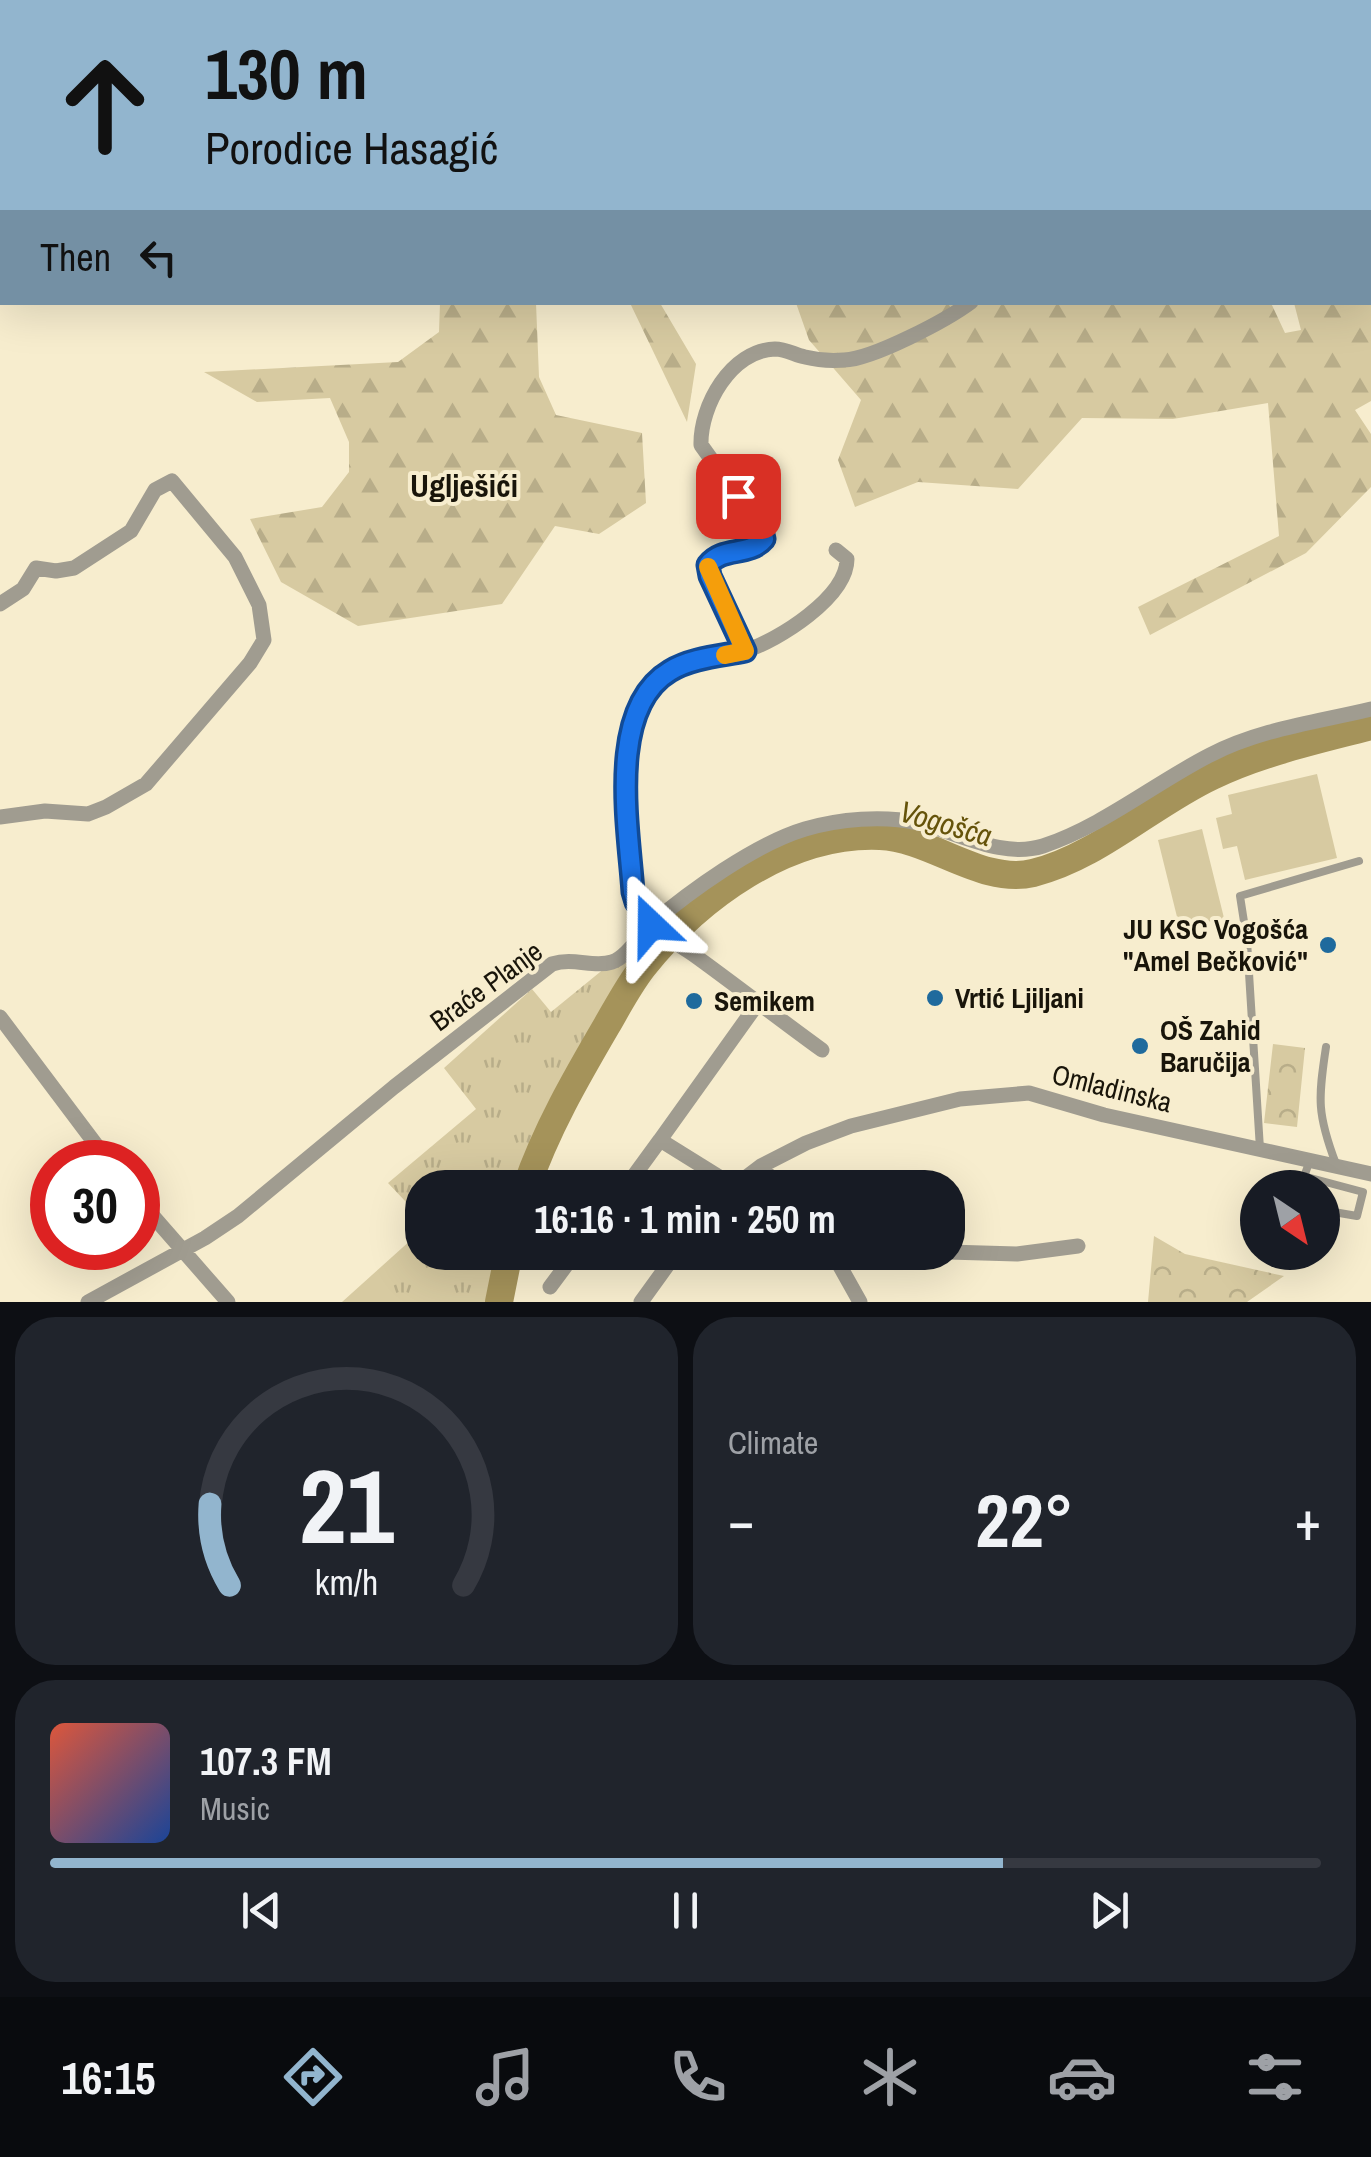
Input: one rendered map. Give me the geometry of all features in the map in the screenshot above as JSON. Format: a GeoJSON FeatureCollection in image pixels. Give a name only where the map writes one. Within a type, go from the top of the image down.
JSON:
{"type":"FeatureCollection","features":[{"type":"Feature","properties":{"kind":"street"},"geometry":{"type":"LineString","coordinates":[[745,651],[708,565],[714,558],[755,548],[764,539],[701,445],[707,414],[720,385],[735,366],[756,352],[776,349],[808,358],[846,360],[879,352],[965,305]]}},
{"type":"Feature","properties":{"kind":"street"},"geometry":{"type":"LineString","coordinates":[[0,604],[23,588],[36,568],[74,568],[131,531],[155,490],[172,480],[235,556],[259,604],[264,640],[250,663],[146,784],[88,814],[45,811],[0,817]]}},
{"type":"Feature","properties":{"kind":"street"},"geometry":{"type":"LineString","coordinates":[[822,1050],[656,928],[636,902],[625,785],[638,708],[646,694],[666,673],[683,664],[745,651],[788,630],[835,592],[847,572],[847,559],[836,550]]}},
{"type":"Feature","properties":{"kind":"street","name":"Braće Planje"},"geometry":{"type":"LineString","coordinates":[[88,1302],[238,1216],[552,964],[578,960],[612,962],[760,848],[808,828],[892,819],[1012,850],[1042,846],[1212,754],[1258,735],[1371,709]]}},
{"type":"Feature","properties":{"kind":"street"},"geometry":{"type":"LineString","coordinates":[[638,1170],[758,1004]]}},
{"type":"Feature","properties":{"kind":"street"},"geometry":{"type":"LineString","coordinates":[[0,1017],[92,1140]]}},
{"type":"Feature","properties":{"kind":"street","name":"Omladinska"},"geometry":{"type":"LineString","coordinates":[[756,1170],[806,1143],[851,1126],[960,1099],[1029,1093],[1104,1115],[1371,1174]]}},
{"type":"Feature","properties":{"kind":"street","name":"Omladinska"},"geometry":{"type":"LineString","coordinates":[[660,1140],[707,1170]]}},
{"type":"Feature","properties":{"kind":"street"},"geometry":{"type":"LineString","coordinates":[[761,1166],[764,1170]]}},
{"type":"Feature","properties":{"kind":"street"},"geometry":{"type":"LineString","coordinates":[[160,1225],[228,1302]]}},
{"type":"Feature","properties":{"kind":"street"},"geometry":{"type":"LineString","coordinates":[[965,1252],[1017,1254],[1078,1246]]}},
{"type":"Feature","properties":{"kind":"street"},"geometry":{"type":"LineString","coordinates":[[550,1288],[563,1270]]}},
{"type":"Feature","properties":{"kind":"street"},"geometry":{"type":"LineString","coordinates":[[641,1302],[664,1270]]}},
{"type":"Feature","properties":{"kind":"street"},"geometry":{"type":"LineString","coordinates":[[843,1270],[860,1302]]}},
{"type":"Feature","properties":{"kind":"lane"},"geometry":{"type":"LineString","coordinates":[[1260,1149],[1240,896],[1359,860]]}},
{"type":"Feature","properties":{"kind":"lane"},"geometry":{"type":"LineString","coordinates":[[1326,1047],[1320,1088],[1321,1125],[1338,1168]]}},
{"type":"Feature","properties":{"kind":"lane"},"geometry":{"type":"LineString","coordinates":[[1306,1170],[1310,1160]]}},
{"type":"Feature","properties":{"kind":"lane"},"geometry":{"type":"LineString","coordinates":[[1340,1186],[1363,1192],[1357,1216],[1340,1213]]}},
{"type":"Feature","properties":{"kind":"green space"},"geometry":{"type":"Polygon","coordinates":[[[440,305],[536,305],[539,377],[556,415],[642,433],[646,503],[599,534],[555,526],[502,604],[358,626],[281,582],[250,519],[322,507],[349,472],[349,442],[330,398],[257,402],[204,372],[398,362],[439,332],[440,305]]]}},
{"type":"Feature","properties":{"kind":"green space"},"geometry":{"type":"Polygon","coordinates":[[[631,305],[661,305],[696,364],[687,422],[631,305]]]}},
{"type":"Feature","properties":{"kind":"green space"},"geometry":{"type":"Polygon","coordinates":[[[797,305],[1272,305],[1285,333],[1301,330],[1295,305],[1371,305],[1371,401],[1355,410],[1371,434],[1371,487],[1306,553],[1150,635],[1138,607],[1279,536],[1268,403],[1173,419],[1082,418],[1018,489],[918,482],[855,507],[838,460],[861,400],[809,340],[797,305]]]}},
{"type":"Feature","properties":{"kind":"green space","name":"JU KSC Vogošća \"Amel Bečković\""},"geometry":{"type":"Polygon","coordinates":[[[1317,774],[1337,858],[1245,880],[1237,846],[1223,849],[1216,818],[1232,814],[1228,795],[1317,774]]]}},
{"type":"Feature","properties":{"kind":"green space"},"geometry":{"type":"Polygon","coordinates":[[[808,828],[814,845],[765,866],[718,895],[676,930],[641,970],[565,1100],[533,1170],[405,1170],[405,1201],[388,1183],[476,1109],[444,1068],[532,989],[551,1012],[724,871],[808,828]]]}},
{"type":"Feature","properties":{"kind":"green space"},"geometry":{"type":"Polygon","coordinates":[[[1202,829],[1224,918],[1180,929],[1158,840],[1202,829]]]}},
{"type":"Feature","properties":{"kind":"green space"},"geometry":{"type":"Polygon","coordinates":[[[1273,1044],[1305,1048],[1297,1127],[1264,1123],[1273,1044]]]}},
{"type":"Feature","properties":{"kind":"green space"},"geometry":{"type":"Polygon","coordinates":[[[1154,1236],[1185,1254],[1240,1266],[1240,1270],[1284,1276],[1247,1302],[1148,1302],[1154,1236]]]}},
{"type":"Feature","properties":{"kind":"green space"},"geometry":{"type":"Polygon","coordinates":[[[405,1245],[405,1270],[506,1270],[499,1302],[342,1302],[405,1245]]]}},
{"type":"Feature","properties":{"kind":"waterway","name":"Vogošća"},"geometry":{"type":"LineString","coordinates":[[533,1170],[562,1105],[638,974],[690,917],[747,874],[779,857],[811,845],[880,836],[919,844],[994,873],[1033,873],[1080,855],[1190,788],[1231,768],[1290,747],[1371,726]]}},
{"type":"Feature","properties":{"kind":"waterway","name":"Vogošća"},"geometry":{"type":"LineString","coordinates":[[499,1302],[505,1270]]}},
{"type":"Feature","properties":{"kind":"slow traffic"},"geometry":{"type":"LineString","coordinates":[[708,567],[745,651],[725,655]]}},
{"type":"Feature","properties":{"kind":"place","name":"JU KSC Vogošća \"Amel Bečković\""},"geometry":{"type":"Point","coordinates":[1328,945]}},
{"type":"Feature","properties":{"kind":"place","name":"Vrtić Ljiljani"},"geometry":{"type":"Point","coordinates":[935,998]}},
{"type":"Feature","properties":{"kind":"place","name":"Semikem"},"geometry":{"type":"Point","coordinates":[694,1001]}},
{"type":"Feature","properties":{"kind":"place","name":"OŠ Zahid Baručija"},"geometry":{"type":"Point","coordinates":[1140,1046]}},
{"type":"Feature","properties":{"kind":"district","name":"Uglješići"},"geometry":{"type":"Point","coordinates":[464,485]}},
{"type":"Feature","properties":{"kind":"route"},"geometry":{"type":"LineString","coordinates":[[651,925],[633,892],[625,785],[632,730],[646,694],[666,673],[683,664],[745,651],[708,565],[727,553],[755,548],[764,539],[738,496]]}}]}
